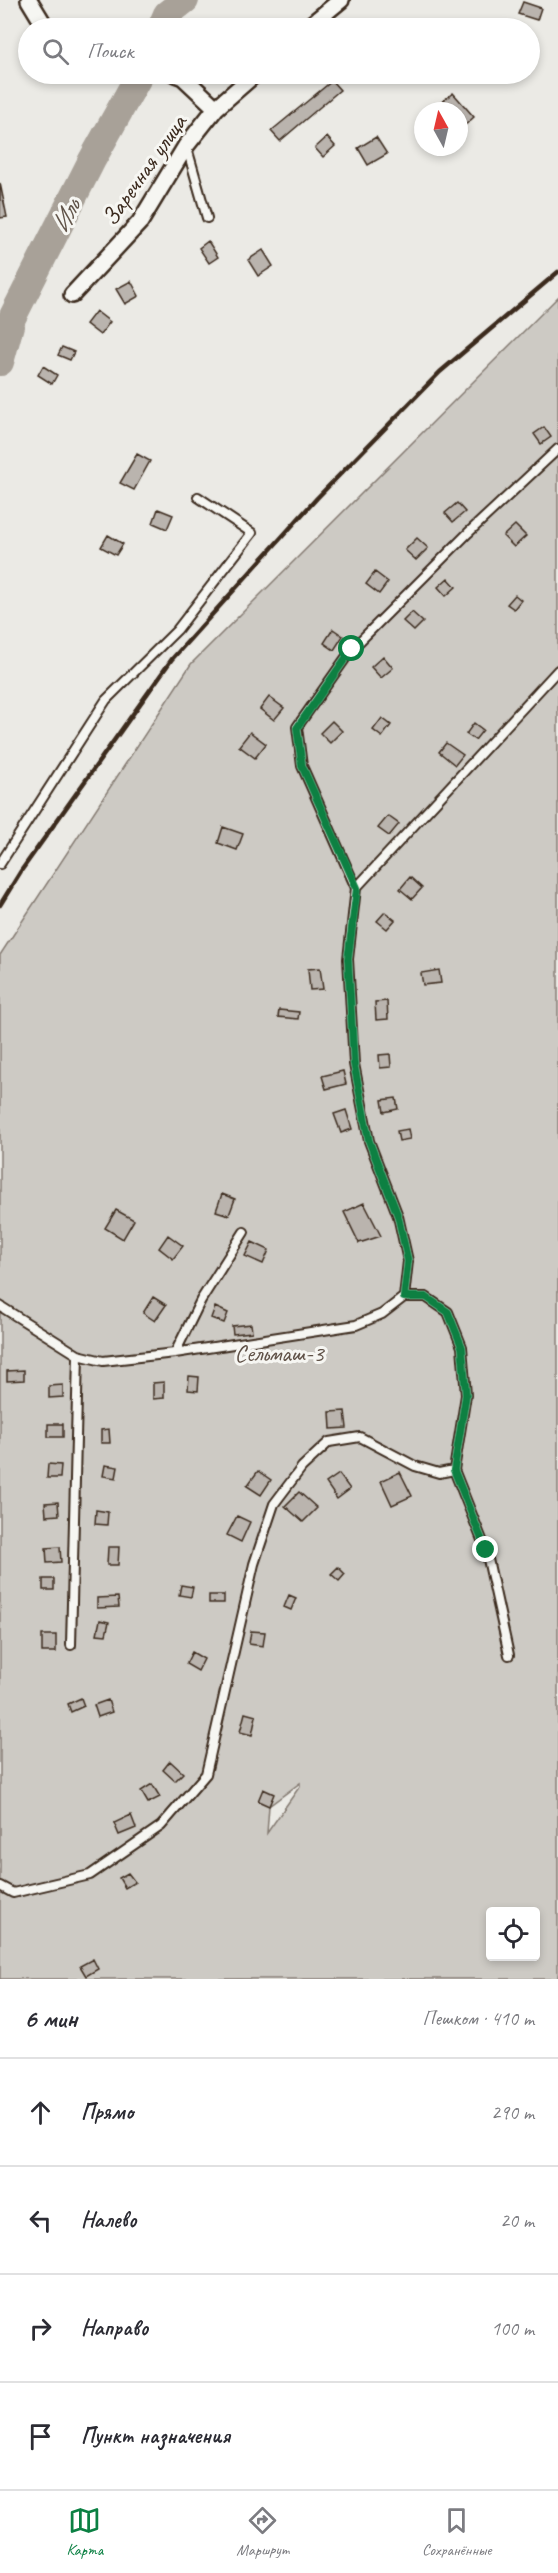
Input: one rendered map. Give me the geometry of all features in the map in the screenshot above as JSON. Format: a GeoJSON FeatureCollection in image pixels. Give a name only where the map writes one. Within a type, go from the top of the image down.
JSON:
{"type":"FeatureCollection","features":[{"type":"Feature","properties":{"kind":"street"},"geometry":{"type":"LineString","coordinates":[[29,0],[40,18]]}},
{"type":"Feature","properties":{"kind":"street"},"geometry":{"type":"LineString","coordinates":[[319,18],[341,0]]}},
{"type":"Feature","properties":{"kind":"street"},"geometry":{"type":"LineString","coordinates":[[190,84],[216,108]]}},
{"type":"Feature","properties":{"kind":"street","name":"Заречная улица"},"geometry":{"type":"LineString","coordinates":[[72,295],[140,222],[186,146],[216,108],[244,84]]}},
{"type":"Feature","properties":{"kind":"lane"},"geometry":{"type":"LineString","coordinates":[[186,146],[207,218]]}},
{"type":"Feature","properties":{"kind":"lane"},"geometry":{"type":"LineString","coordinates":[[404,1297],[408,1261],[398,1216],[369,1141],[354,1064],[348,959],[357,888],[302,766],[297,728],[352,649],[468,533],[558,449]]}},
{"type":"Feature","properties":{"kind":"lane"},"geometry":{"type":"LineString","coordinates":[[0,864],[106,700],[177,630],[252,533],[198,497]]}},
{"type":"Feature","properties":{"kind":"lane"},"geometry":{"type":"LineString","coordinates":[[357,888],[558,670]]}},
{"type":"Feature","properties":{"kind":"lane"},"geometry":{"type":"LineString","coordinates":[[175,1353],[201,1300],[244,1232]]}},
{"type":"Feature","properties":{"kind":"lane"},"geometry":{"type":"LineString","coordinates":[[0,1306],[78,1355],[103,1361],[175,1353],[356,1324],[382,1314],[404,1297],[426,1297],[448,1312],[462,1347],[466,1395],[454,1470],[486,1550],[499,1598],[506,1649],[509,1655]]}},
{"type":"Feature","properties":{"kind":"lane"},"geometry":{"type":"LineString","coordinates":[[71,1645],[78,1355]]}},
{"type":"Feature","properties":{"kind":"lane"},"geometry":{"type":"LineString","coordinates":[[0,1886],[13,1893],[90,1875],[161,1826],[206,1774],[254,1564],[274,1504],[302,1467],[329,1442],[360,1437],[416,1466],[439,1473],[454,1470]]}},
{"type":"Feature","properties":{"kind":"green space","name":"Сельмаш-3"},"geometry":{"type":"Polygon","coordinates":[[[558,297],[558,1979],[0,1979],[0,955],[191,664],[558,297]],[[300,1783],[269,1806],[267,1833],[300,1783]]]}},
{"type":"Feature","properties":{"kind":"building"},"geometry":{"type":"Polygon","coordinates":[[[523,2],[541,8],[538,18],[518,14],[523,2]]]}},
{"type":"Feature","properties":{"kind":"building"},"geometry":{"type":"Polygon","coordinates":[[[328,84],[335,84],[340,90],[280,141],[271,131],[328,84]]]}},
{"type":"Feature","properties":{"kind":"building"},"geometry":{"type":"Polygon","coordinates":[[[453,93],[461,102],[441,102],[453,93]]]}},
{"type":"Feature","properties":{"kind":"building"},"geometry":{"type":"Polygon","coordinates":[[[468,110],[474,117],[468,123],[468,110]]]}},
{"type":"Feature","properties":{"kind":"building"},"geometry":{"type":"Polygon","coordinates":[[[327,137],[335,146],[323,157],[315,148],[327,137]]]}},
{"type":"Feature","properties":{"kind":"building"},"geometry":{"type":"Polygon","coordinates":[[[376,137],[387,154],[368,165],[358,148],[376,137]]]}},
{"type":"Feature","properties":{"kind":"building"},"geometry":{"type":"Polygon","coordinates":[[[0,183],[7,217],[0,218],[0,183]]]}},
{"type":"Feature","properties":{"kind":"building"},"geometry":{"type":"Polygon","coordinates":[[[208,241],[218,257],[209,263],[199,248],[208,241]]]}},
{"type":"Feature","properties":{"kind":"building"},"geometry":{"type":"Polygon","coordinates":[[[263,250],[273,266],[258,276],[248,260],[263,250]]]}},
{"type":"Feature","properties":{"kind":"building"},"geometry":{"type":"Polygon","coordinates":[[[131,281],[139,296],[125,304],[116,289],[131,281]]]}},
{"type":"Feature","properties":{"kind":"building"},"geometry":{"type":"Polygon","coordinates":[[[96,311],[110,322],[100,335],[86,324],[96,311]]]}},
{"type":"Feature","properties":{"kind":"building"},"geometry":{"type":"Polygon","coordinates":[[[62,347],[74,352],[70,360],[58,355],[62,347]]]}},
{"type":"Feature","properties":{"kind":"building"},"geometry":{"type":"Polygon","coordinates":[[[43,366],[57,375],[52,384],[38,375],[43,366]]]}},
{"type":"Feature","properties":{"kind":"building"},"geometry":{"type":"Polygon","coordinates":[[[544,427],[551,437],[541,444],[534,434],[544,427]]]}},
{"type":"Feature","properties":{"kind":"building"},"geometry":{"type":"Polygon","coordinates":[[[137,454],[150,461],[134,490],[120,483],[137,454]]]}},
{"type":"Feature","properties":{"kind":"building"},"geometry":{"type":"Polygon","coordinates":[[[457,503],[465,512],[453,522],[445,513],[457,503]]]}},
{"type":"Feature","properties":{"kind":"building"},"geometry":{"type":"Polygon","coordinates":[[[158,509],[173,515],[167,529],[153,523],[158,509]]]}},
{"type":"Feature","properties":{"kind":"building"},"geometry":{"type":"Polygon","coordinates":[[[515,525],[526,536],[514,547],[503,536],[515,525]]]}},
{"type":"Feature","properties":{"kind":"building"},"geometry":{"type":"Polygon","coordinates":[[[108,535],[123,544],[116,555],[101,547],[108,535]]]}},
{"type":"Feature","properties":{"kind":"building"},"geometry":{"type":"Polygon","coordinates":[[[417,538],[428,548],[416,560],[405,550],[417,538]]]}},
{"type":"Feature","properties":{"kind":"building"},"geometry":{"type":"Polygon","coordinates":[[[375,572],[388,582],[379,594],[366,584],[375,572]]]}},
{"type":"Feature","properties":{"kind":"building"},"geometry":{"type":"Polygon","coordinates":[[[448,578],[456,587],[446,596],[438,587],[448,578]]]}},
{"type":"Feature","properties":{"kind":"building"},"geometry":{"type":"Polygon","coordinates":[[[515,595],[521,600],[514,609],[507,604],[515,595]]]}},
{"type":"Feature","properties":{"kind":"building"},"geometry":{"type":"Polygon","coordinates":[[[412,612],[423,622],[414,631],[403,621],[412,612]]]}},
{"type":"Feature","properties":{"kind":"building"},"geometry":{"type":"Polygon","coordinates":[[[333,629],[343,636],[334,650],[324,643],[333,629]]]}},
{"type":"Feature","properties":{"kind":"building"},"geometry":{"type":"Polygon","coordinates":[[[383,656],[393,668],[381,678],[371,667],[383,656]]]}},
{"type":"Feature","properties":{"kind":"building"},"geometry":{"type":"Polygon","coordinates":[[[269,697],[284,708],[274,720],[260,709],[269,697]]]}},
{"type":"Feature","properties":{"kind":"building"},"geometry":{"type":"Polygon","coordinates":[[[382,718],[391,725],[382,737],[373,730],[382,718]]]}},
{"type":"Feature","properties":{"kind":"building"},"geometry":{"type":"Polygon","coordinates":[[[332,721],[342,731],[330,743],[320,733],[332,721]]]}},
{"type":"Feature","properties":{"kind":"building"},"geometry":{"type":"Polygon","coordinates":[[[474,723],[483,730],[475,740],[466,734],[474,723]]]}},
{"type":"Feature","properties":{"kind":"building"},"geometry":{"type":"Polygon","coordinates":[[[250,732],[266,744],[255,758],[239,746],[250,732]]]}},
{"type":"Feature","properties":{"kind":"building"},"geometry":{"type":"Polygon","coordinates":[[[446,743],[463,755],[455,765],[439,752],[446,743]]]}},
{"type":"Feature","properties":{"kind":"building"},"geometry":{"type":"Polygon","coordinates":[[[388,816],[399,824],[389,836],[378,828],[388,816]]]}},
{"type":"Feature","properties":{"kind":"building"},"geometry":{"type":"Polygon","coordinates":[[[223,827],[243,834],[237,850],[218,843],[223,827]]]}},
{"type":"Feature","properties":{"kind":"building"},"geometry":{"type":"Polygon","coordinates":[[[410,877],[422,888],[412,899],[400,889],[410,877]]]}},
{"type":"Feature","properties":{"kind":"building"},"geometry":{"type":"Polygon","coordinates":[[[385,912],[395,920],[387,929],[377,921],[385,912]]]}},
{"type":"Feature","properties":{"kind":"building"},"geometry":{"type":"Polygon","coordinates":[[[320,968],[323,989],[310,990],[308,969],[320,968]]]}},
{"type":"Feature","properties":{"kind":"building"},"geometry":{"type":"Polygon","coordinates":[[[439,970],[441,983],[423,985],[421,973],[439,970]]]}},
{"type":"Feature","properties":{"kind":"building"},"geometry":{"type":"Polygon","coordinates":[[[387,1001],[388,1019],[376,1020],[375,1002],[387,1001]]]}},
{"type":"Feature","properties":{"kind":"building"},"geometry":{"type":"Polygon","coordinates":[[[279,1010],[299,1012],[298,1019],[278,1017],[279,1010]]]}},
{"type":"Feature","properties":{"kind":"building"},"geometry":{"type":"Polygon","coordinates":[[[390,1054],[391,1067],[380,1068],[379,1055],[390,1054]]]}},
{"type":"Feature","properties":{"kind":"building"},"geometry":{"type":"Polygon","coordinates":[[[343,1071],[346,1084],[326,1089],[322,1076],[343,1071]]]}},
{"type":"Feature","properties":{"kind":"building"},"geometry":{"type":"Polygon","coordinates":[[[396,1098],[398,1109],[384,1112],[382,1100],[396,1098]]]}},
{"type":"Feature","properties":{"kind":"building"},"geometry":{"type":"Polygon","coordinates":[[[346,1110],[352,1129],[341,1133],[334,1114],[346,1110]]]}},
{"type":"Feature","properties":{"kind":"building"},"geometry":{"type":"Polygon","coordinates":[[[408,1129],[410,1139],[399,1141],[397,1131],[408,1129]]]}},
{"type":"Feature","properties":{"kind":"building"},"geometry":{"type":"Polygon","coordinates":[[[222,1194],[235,1199],[229,1215],[216,1211],[222,1194]]]}},
{"type":"Feature","properties":{"kind":"building"},"geometry":{"type":"Polygon","coordinates":[[[364,1203],[381,1236],[359,1243],[344,1212],[364,1203]]]}},
{"type":"Feature","properties":{"kind":"building"},"geometry":{"type":"Polygon","coordinates":[[[116,1210],[134,1220],[123,1239],[105,1228],[116,1210]]]}},
{"type":"Feature","properties":{"kind":"building"},"geometry":{"type":"Polygon","coordinates":[[[168,1235],[183,1246],[173,1259],[159,1248],[168,1235]]]}},
{"type":"Feature","properties":{"kind":"building"},"geometry":{"type":"Polygon","coordinates":[[[252,1242],[269,1250],[263,1264],[245,1256],[252,1242]]]}},
{"type":"Feature","properties":{"kind":"building"},"geometry":{"type":"Polygon","coordinates":[[[153,1297],[166,1305],[155,1321],[143,1313],[153,1297]]]}},
{"type":"Feature","properties":{"kind":"building"},"geometry":{"type":"Polygon","coordinates":[[[215,1307],[228,1313],[224,1323],[211,1318],[215,1307]]]}},
{"type":"Feature","properties":{"kind":"building"},"geometry":{"type":"Polygon","coordinates":[[[251,1324],[252,1332],[233,1334],[232,1326],[251,1324]]]}},
{"type":"Feature","properties":{"kind":"building"},"geometry":{"type":"Polygon","coordinates":[[[24,1370],[24,1380],[7,1381],[7,1371],[24,1370]]]}},
{"type":"Feature","properties":{"kind":"building"},"geometry":{"type":"Polygon","coordinates":[[[189,1376],[199,1377],[198,1391],[188,1390],[189,1376]]]}},
{"type":"Feature","properties":{"kind":"building"},"geometry":{"type":"Polygon","coordinates":[[[164,1382],[164,1398],[153,1399],[153,1383],[164,1382]]]}},
{"type":"Feature","properties":{"kind":"building"},"geometry":{"type":"Polygon","coordinates":[[[63,1385],[63,1397],[49,1398],[49,1386],[63,1385]]]}},
{"type":"Feature","properties":{"kind":"building"},"geometry":{"type":"Polygon","coordinates":[[[345,1411],[347,1428],[331,1429],[330,1412],[345,1411]]]}},
{"type":"Feature","properties":{"kind":"building"},"geometry":{"type":"Polygon","coordinates":[[[48,1424],[63,1424],[63,1437],[48,1437],[48,1424]]]}},
{"type":"Feature","properties":{"kind":"building"},"geometry":{"type":"Polygon","coordinates":[[[109,1429],[110,1443],[101,1443],[101,1430],[109,1429]]]}},
{"type":"Feature","properties":{"kind":"building"},"geometry":{"type":"Polygon","coordinates":[[[48,1464],[61,1465],[60,1478],[47,1478],[48,1464]]]}},
{"type":"Feature","properties":{"kind":"building"},"geometry":{"type":"Polygon","coordinates":[[[105,1465],[118,1467],[116,1478],[103,1476],[105,1465]]]}},
{"type":"Feature","properties":{"kind":"building"},"geometry":{"type":"Polygon","coordinates":[[[258,1471],[271,1480],[261,1495],[247,1486],[258,1471]]]}},
{"type":"Feature","properties":{"kind":"building"},"geometry":{"type":"Polygon","coordinates":[[[400,1472],[412,1496],[392,1505],[381,1481],[400,1472]]]}},
{"type":"Feature","properties":{"kind":"building"},"geometry":{"type":"Polygon","coordinates":[[[339,1474],[350,1489],[337,1499],[326,1483],[339,1474]]]}},
{"type":"Feature","properties":{"kind":"building"},"geometry":{"type":"Polygon","coordinates":[[[299,1492],[317,1508],[303,1522],[285,1506],[299,1492]]]}},
{"type":"Feature","properties":{"kind":"building"},"geometry":{"type":"Polygon","coordinates":[[[58,1502],[59,1515],[46,1516],[45,1503],[58,1502]]]}},
{"type":"Feature","properties":{"kind":"building"},"geometry":{"type":"Polygon","coordinates":[[[96,1510],[108,1512],[107,1525],[95,1524],[96,1510]]]}},
{"type":"Feature","properties":{"kind":"building"},"geometry":{"type":"Polygon","coordinates":[[[237,1516],[250,1522],[241,1542],[227,1535],[237,1516]]]}},
{"type":"Feature","properties":{"kind":"building"},"geometry":{"type":"Polygon","coordinates":[[[60,1547],[61,1562],[47,1563],[46,1548],[60,1547]]]}},
{"type":"Feature","properties":{"kind":"building"},"geometry":{"type":"Polygon","coordinates":[[[108,1547],[119,1547],[118,1565],[107,1565],[108,1547]]]}},
{"type":"Feature","properties":{"kind":"building"},"geometry":{"type":"Polygon","coordinates":[[[338,1567],[345,1574],[339,1581],[331,1574],[338,1567]]]}},
{"type":"Feature","properties":{"kind":"building"},"geometry":{"type":"Polygon","coordinates":[[[43,1579],[54,1579],[54,1590],[43,1590],[43,1579]]]}},
{"type":"Feature","properties":{"kind":"building"},"geometry":{"type":"Polygon","coordinates":[[[181,1585],[193,1587],[191,1597],[179,1595],[181,1585]]]}},
{"type":"Feature","properties":{"kind":"building"},"geometry":{"type":"Polygon","coordinates":[[[209,1595],[224,1595],[224,1603],[209,1603],[209,1595]]]}},
{"type":"Feature","properties":{"kind":"building"},"geometry":{"type":"Polygon","coordinates":[[[289,1595],[296,1598],[291,1610],[284,1607],[289,1595]]]}},
{"type":"Feature","properties":{"kind":"building"},"geometry":{"type":"Polygon","coordinates":[[[118,1597],[119,1607],[97,1608],[97,1598],[118,1597]]]}},
{"type":"Feature","properties":{"kind":"building"},"geometry":{"type":"Polygon","coordinates":[[[100,1620],[109,1622],[106,1635],[97,1634],[100,1620]]]}},
{"type":"Feature","properties":{"kind":"building"},"geometry":{"type":"Polygon","coordinates":[[[251,1631],[265,1632],[263,1646],[249,1644],[251,1631]]]}},
{"type":"Feature","properties":{"kind":"building"},"geometry":{"type":"Polygon","coordinates":[[[42,1635],[56,1635],[56,1652],[42,1652],[42,1635]]]}},
{"type":"Feature","properties":{"kind":"building"},"geometry":{"type":"Polygon","coordinates":[[[192,1652],[204,1659],[198,1671],[186,1664],[192,1652]]]}},
{"type":"Feature","properties":{"kind":"building"},"geometry":{"type":"Polygon","coordinates":[[[81,1698],[84,1706],[71,1712],[68,1704],[81,1698]]]}},
{"type":"Feature","properties":{"kind":"building"},"geometry":{"type":"Polygon","coordinates":[[[108,1700],[112,1712],[98,1717],[94,1705],[108,1700]]]}},
{"type":"Feature","properties":{"kind":"building"},"geometry":{"type":"Polygon","coordinates":[[[245,1713],[256,1716],[252,1735],[240,1732],[245,1713]]]}},
{"type":"Feature","properties":{"kind":"building"},"geometry":{"type":"Polygon","coordinates":[[[170,1761],[183,1773],[175,1781],[163,1770],[170,1761]]]}},
{"type":"Feature","properties":{"kind":"building"},"geometry":{"type":"Polygon","coordinates":[[[152,1784],[160,1797],[148,1803],[141,1791],[152,1784]]]}},
{"type":"Feature","properties":{"kind":"building"},"geometry":{"type":"Polygon","coordinates":[[[263,1789],[274,1794],[269,1806],[258,1801],[263,1789]]]}},
{"type":"Feature","properties":{"kind":"building"},"geometry":{"type":"Polygon","coordinates":[[[131,1815],[136,1828],[119,1835],[114,1823],[131,1815]]]}},
{"type":"Feature","properties":{"kind":"building"},"geometry":{"type":"Polygon","coordinates":[[[128,1873],[135,1882],[125,1888],[119,1878],[128,1873]]]}},
{"type":"Feature","properties":{"kind":"building"},"geometry":{"type":"Polygon","coordinates":[[[93,1959],[98,1969],[86,1976],[80,1966],[93,1959]]]}},
{"type":"Feature","properties":{"kind":"waterway","name":"Иль"},"geometry":{"type":"LineString","coordinates":[[165,18],[185,0]]}},
{"type":"Feature","properties":{"kind":"waterway","name":"Иль"},"geometry":{"type":"LineString","coordinates":[[0,362],[12,318],[92,160],[134,84]]}},
{"type":"Feature","properties":{"kind":"railway"},"geometry":{"type":"LineString","coordinates":[[0,905],[21,871],[172,659],[317,498],[440,372],[558,272]]}},
{"type":"Feature","properties":{"kind":"route"},"geometry":{"type":"LineString","coordinates":[[352,649],[297,728],[302,766],[357,888],[348,959],[354,1064],[369,1141],[398,1216],[408,1261],[404,1297],[426,1297],[448,1312],[462,1347],[466,1395],[454,1470],[486,1550]]}}]}
